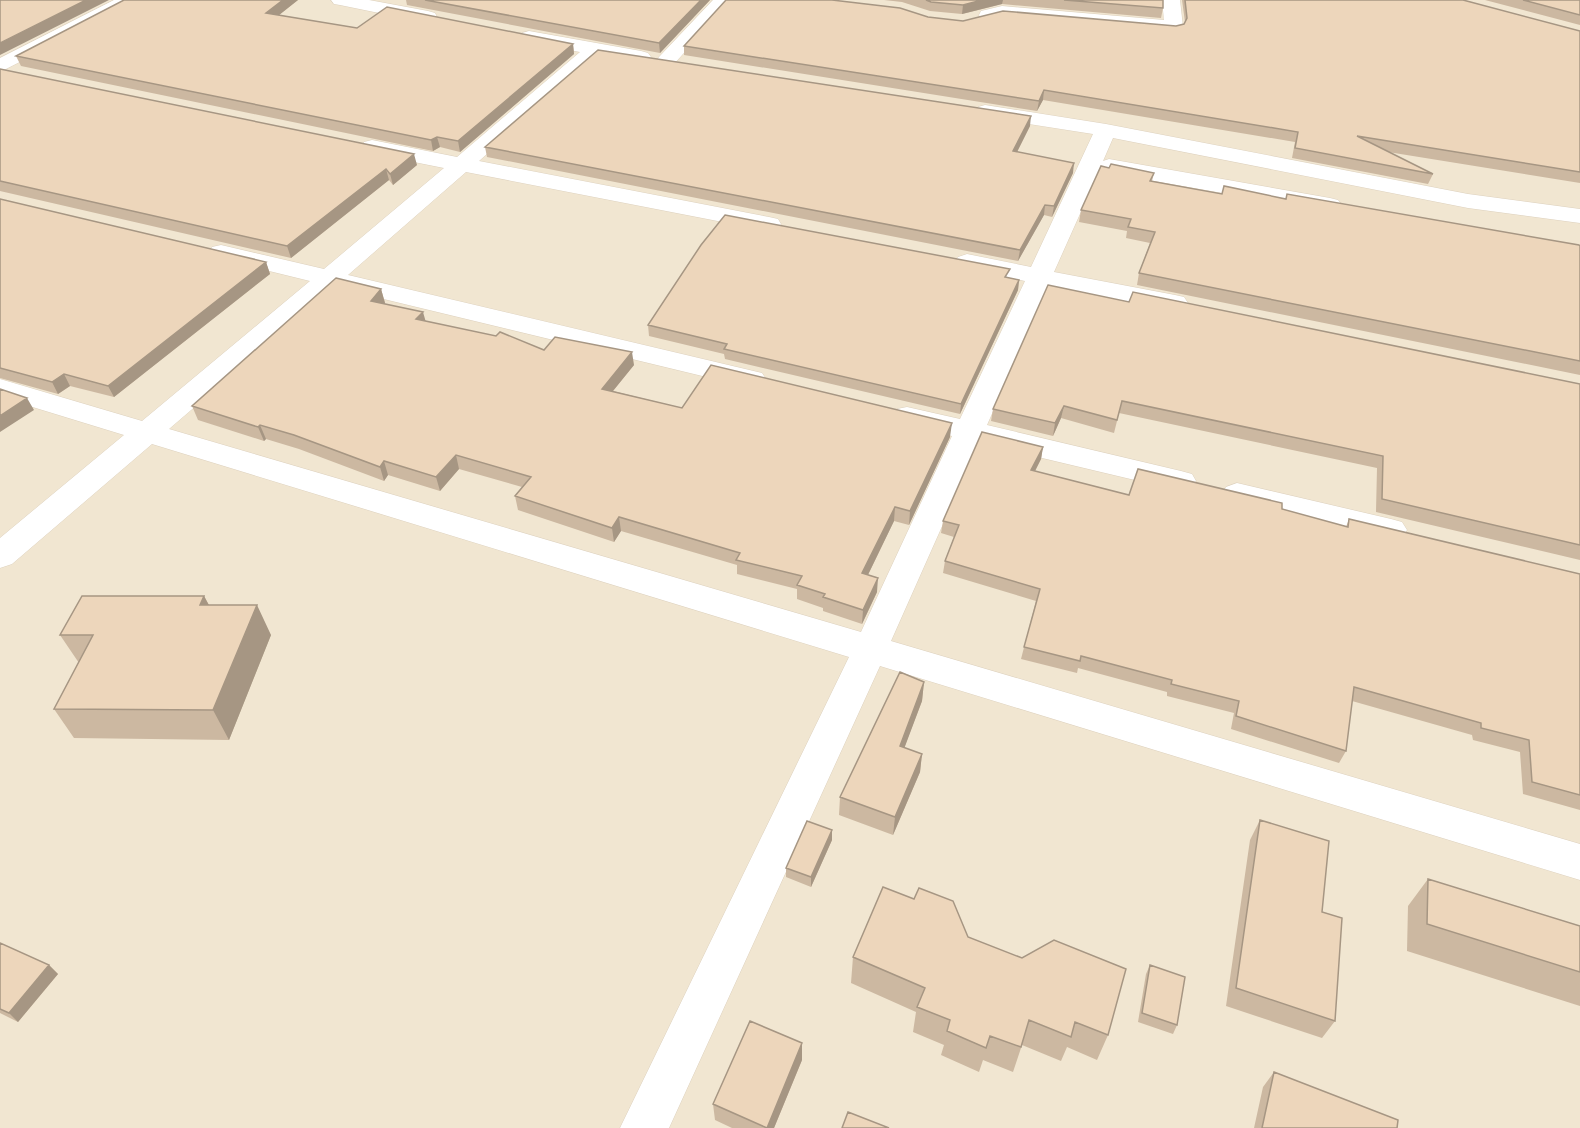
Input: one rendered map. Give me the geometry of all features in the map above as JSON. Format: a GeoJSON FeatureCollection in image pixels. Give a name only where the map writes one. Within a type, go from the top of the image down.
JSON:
{"type":"FeatureCollection","features":[{"type":"Feature","properties":{"kind":"street"},"geometry":{"type":"LineString","coordinates":[[0,68],[128,0]]}},
{"type":"Feature","properties":{"kind":"street"},"geometry":{"type":"LineString","coordinates":[[344,0],[447,21]]}},
{"type":"Feature","properties":{"kind":"street"},"geometry":{"type":"LineString","coordinates":[[666,61],[723,0]]}},
{"type":"Feature","properties":{"kind":"street"},"geometry":{"type":"LineString","coordinates":[[972,20],[1002,12],[1174,27],[1171,0]]}},
{"type":"Feature","properties":{"kind":"street"},"geometry":{"type":"LineString","coordinates":[[515,34],[594,50],[689,65]]}},
{"type":"Feature","properties":{"kind":"street"},"geometry":{"type":"LineString","coordinates":[[0,556],[594,50]]}},
{"type":"Feature","properties":{"kind":"street"},"geometry":{"type":"LineString","coordinates":[[0,68],[34,77]]}},
{"type":"Feature","properties":{"kind":"street"},"geometry":{"type":"LineString","coordinates":[[968,108],[1106,130],[1468,201],[1580,216]]}},
{"type":"Feature","properties":{"kind":"street"},"geometry":{"type":"LineString","coordinates":[[644,1128],[870,650],[1039,275],[1093,163],[1106,130]]}},
{"type":"Feature","properties":{"kind":"street"},"geometry":{"type":"LineString","coordinates":[[345,141],[795,229]]}},
{"type":"Feature","properties":{"kind":"street"},"geometry":{"type":"LineString","coordinates":[[1093,163],[1348,208]]}},
{"type":"Feature","properties":{"kind":"street"},"geometry":{"type":"LineString","coordinates":[[193,245],[772,384]]}},
{"type":"Feature","properties":{"kind":"street"},"geometry":{"type":"LineString","coordinates":[[946,258],[1200,308]]}},
{"type":"Feature","properties":{"kind":"street"},"geometry":{"type":"LineString","coordinates":[[0,388],[1580,862]]}},
{"type":"Feature","properties":{"kind":"street"},"geometry":{"type":"LineString","coordinates":[[877,409],[1419,537]]}},
{"type":"Feature","properties":{"kind":"shaded area"},"geometry":{"type":"Polygon","coordinates":[[[0,0],[1580,0],[1580,1128],[0,1128],[0,0]]]}},
{"type":"Feature","properties":{"kind":"building"},"geometry":{"type":"Polygon","coordinates":[[[0,0],[86,0],[0,43],[0,0]]]}},
{"type":"Feature","properties":{"kind":"building"},"geometry":{"type":"Polygon","coordinates":[[[124,0],[283,0],[266,13],[357,28],[387,7],[573,44],[458,141],[437,137],[431,140],[16,56],[124,0]]]}},
{"type":"Feature","properties":{"kind":"building"},"geometry":{"type":"Polygon","coordinates":[[[425,0],[701,0],[659,43],[425,0]]]}},
{"type":"Feature","properties":{"kind":"building"},"geometry":{"type":"Polygon","coordinates":[[[726,0],[832,0],[900,8],[928,17],[963,21],[1003,11],[1176,26],[1184,24],[1187,18],[1185,0],[1463,0],[1580,31],[1580,172],[1357,136],[1433,174],[1295,148],[1298,132],[1044,90],[1039,101],[684,46],[726,0]]]}},
{"type":"Feature","properties":{"kind":"building"},"geometry":{"type":"Polygon","coordinates":[[[926,0],[982,0],[963,5],[926,0]]]}},
{"type":"Feature","properties":{"kind":"building"},"geometry":{"type":"Polygon","coordinates":[[[1064,0],[1163,0],[1163,8],[1064,0]]]}},
{"type":"Feature","properties":{"kind":"building"},"geometry":{"type":"Polygon","coordinates":[[[1523,0],[1580,0],[1580,15],[1523,0]]]}},
{"type":"Feature","properties":{"kind":"building"},"geometry":{"type":"Polygon","coordinates":[[[598,50],[1031,116],[1013,151],[1074,163],[1054,206],[1045,205],[1020,250],[485,147],[598,50]]]}},
{"type":"Feature","properties":{"kind":"building"},"geometry":{"type":"Polygon","coordinates":[[[0,69],[414,154],[390,174],[386,169],[287,246],[0,181],[0,69]]]}},
{"type":"Feature","properties":{"kind":"building"},"geometry":{"type":"Polygon","coordinates":[[[1111,164],[1154,173],[1150,181],[1222,194],[1224,186],[1286,199],[1287,194],[1579,245],[1580,361],[1139,273],[1155,232],[1128,227],[1131,219],[1081,210],[1101,166],[1109,168],[1111,164]]]}},
{"type":"Feature","properties":{"kind":"building"},"geometry":{"type":"Polygon","coordinates":[[[0,199],[266,262],[108,386],[64,374],[52,382],[0,368],[0,199]]]}},
{"type":"Feature","properties":{"kind":"building"},"geometry":{"type":"Polygon","coordinates":[[[725,215],[1010,269],[1005,277],[1019,280],[961,404],[724,349],[727,344],[648,325],[701,245],[725,215]]]}},
{"type":"Feature","properties":{"kind":"building"},"geometry":{"type":"Polygon","coordinates":[[[336,278],[381,289],[371,301],[423,312],[416,319],[496,336],[500,332],[544,350],[555,337],[632,352],[602,389],[682,408],[711,365],[952,423],[910,511],[895,507],[862,573],[878,578],[863,610],[823,597],[825,594],[797,585],[802,576],[736,560],[740,553],[619,517],[612,528],[515,496],[531,477],[456,455],[436,477],[384,461],[380,467],[294,435],[260,425],[258,427],[192,406],[336,278]]]}},
{"type":"Feature","properties":{"kind":"building"},"geometry":{"type":"Polygon","coordinates":[[[1048,285],[1129,302],[1133,292],[1580,384],[1580,545],[1382,499],[1383,456],[1122,401],[1117,420],[1064,406],[1055,423],[993,409],[1048,285]]]}},
{"type":"Feature","properties":{"kind":"building"},"geometry":{"type":"Polygon","coordinates":[[[0,389],[27,398],[0,416],[0,389]]]}},
{"type":"Feature","properties":{"kind":"building"},"geometry":{"type":"Polygon","coordinates":[[[982,432],[1043,447],[1031,470],[1129,495],[1138,469],[1282,503],[1282,509],[1348,527],[1349,519],[1580,574],[1580,795],[1532,782],[1529,740],[1481,728],[1481,723],[1354,687],[1346,751],[1236,716],[1239,701],[1171,684],[1172,680],[1081,656],[1080,661],[1024,647],[1040,589],[945,561],[959,525],[943,521],[982,432]]]}},
{"type":"Feature","properties":{"kind":"building"},"geometry":{"type":"Polygon","coordinates":[[[82,596],[204,596],[200,605],[257,605],[213,710],[54,709],[93,635],[60,635],[82,596]]]}},
{"type":"Feature","properties":{"kind":"building"},"geometry":{"type":"Polygon","coordinates":[[[900,672],[924,682],[900,746],[922,754],[895,817],[840,797],[900,672]]]}},
{"type":"Feature","properties":{"kind":"building"},"geometry":{"type":"Polygon","coordinates":[[[1260,820],[1329,841],[1322,912],[1342,918],[1335,1021],[1236,988],[1260,820]]]}},
{"type":"Feature","properties":{"kind":"building"},"geometry":{"type":"Polygon","coordinates":[[[807,821],[832,830],[811,877],[786,868],[807,821]]]}},
{"type":"Feature","properties":{"kind":"building"},"geometry":{"type":"Polygon","coordinates":[[[1428,879],[1580,926],[1580,972],[1427,924],[1428,879]]]}},
{"type":"Feature","properties":{"kind":"building"},"geometry":{"type":"Polygon","coordinates":[[[883,887],[914,899],[919,888],[953,901],[968,937],[1022,958],[1054,940],[1126,969],[1108,1035],[1075,1022],[1071,1037],[1029,1020],[1021,1047],[990,1036],[986,1048],[947,1031],[950,1020],[917,1007],[925,988],[853,957],[883,887]]]}},
{"type":"Feature","properties":{"kind":"building"},"geometry":{"type":"Polygon","coordinates":[[[0,943],[49,965],[9,1013],[0,1009],[0,943]]]}},
{"type":"Feature","properties":{"kind":"building"},"geometry":{"type":"Polygon","coordinates":[[[1150,965],[1185,977],[1177,1025],[1142,1013],[1150,965]]]}},
{"type":"Feature","properties":{"kind":"building"},"geometry":{"type":"Polygon","coordinates":[[[750,1021],[802,1043],[767,1128],[713,1104],[750,1021]]]}},
{"type":"Feature","properties":{"kind":"building"},"geometry":{"type":"Polygon","coordinates":[[[1274,1072],[1398,1120],[1397,1128],[1262,1128],[1274,1072]]]}},
{"type":"Feature","properties":{"kind":"building"},"geometry":{"type":"Polygon","coordinates":[[[848,1112],[889,1128],[842,1128],[848,1112]]]}}]}
